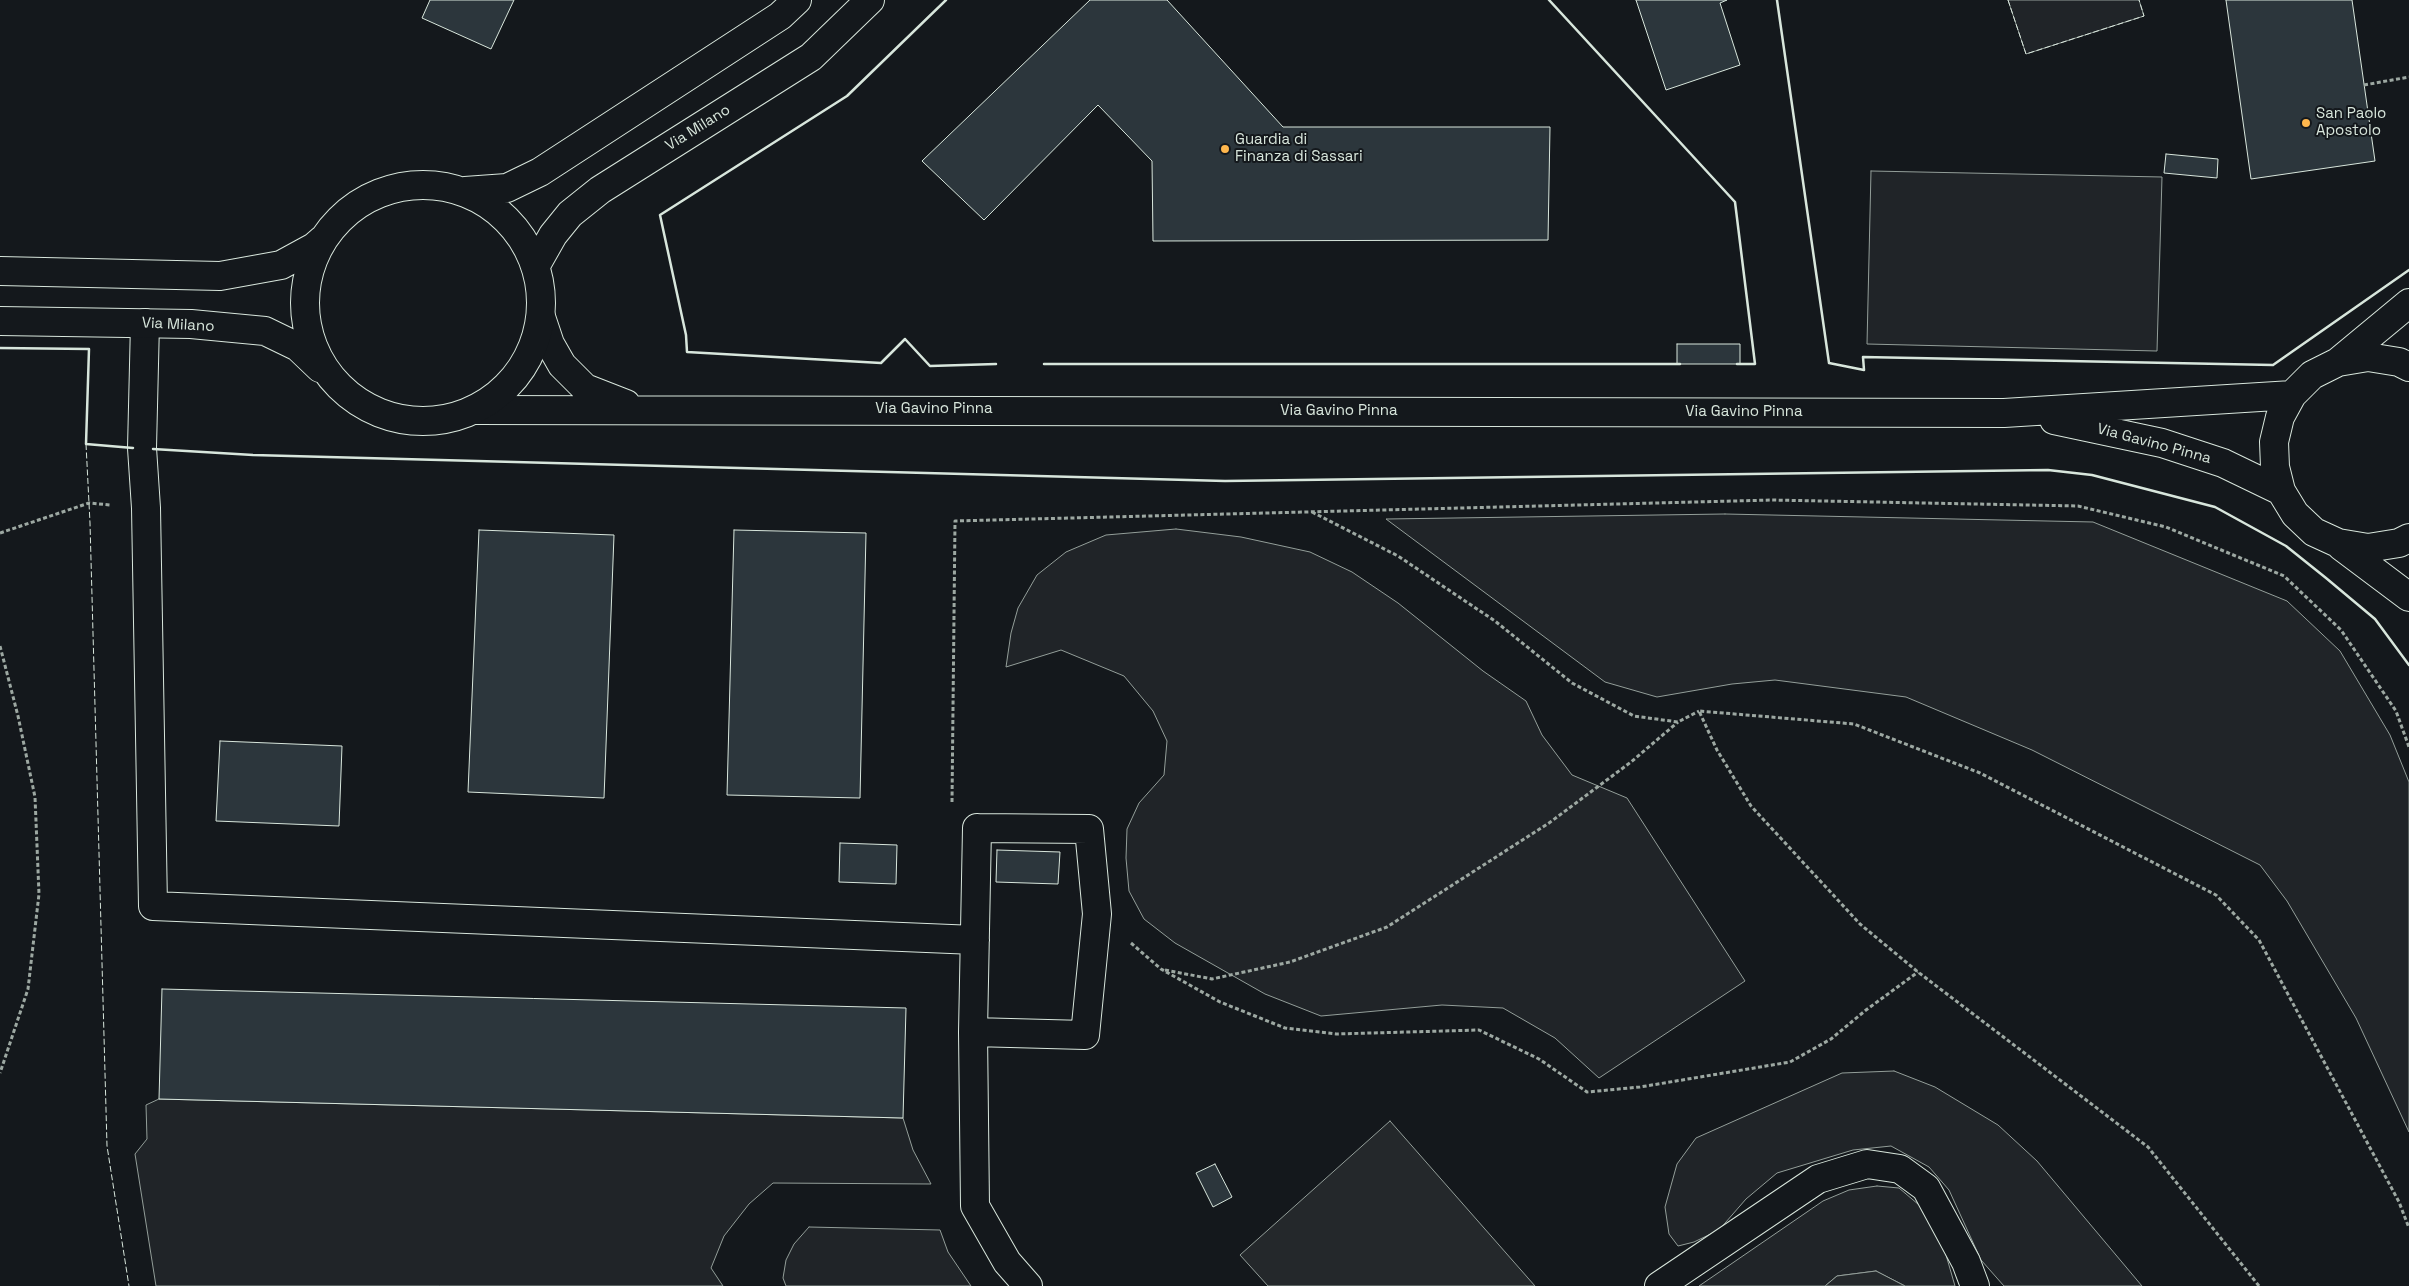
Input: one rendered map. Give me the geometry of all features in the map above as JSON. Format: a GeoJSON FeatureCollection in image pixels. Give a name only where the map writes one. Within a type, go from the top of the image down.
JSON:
{"type":"FeatureCollection","features":[{"type":"Feature","properties":{"kind":"street"},"geometry":{"type":"LineString","coordinates":[[0,271],[220,276],[281,265],[314,247],[350,209],[385,190],[425,184],[465,192],[507,188],[540,172],[780,16],[797,0]]}},
{"type":"Feature","properties":{"kind":"street","name":"Via Milano"},"geometry":{"type":"LineString","coordinates":[[536,265],[552,235],[570,214],[600,190],[811,57],[870,0]]}},
{"type":"Feature","properties":{"kind":"street"},"geometry":{"type":"LineString","coordinates":[[322,240],[308,276],[304,315],[315,353],[336,386],[367,408],[402,420],[440,421],[476,410],[507,386],[530,355],[541,317],[541,291],[536,265],[520,234],[495,208],[465,192]]}},
{"type":"Feature","properties":{"kind":"street"},"geometry":{"type":"LineString","coordinates":[[2409,303],[2338,362],[2312,375],[2292,395],[2280,418],[2274,442],[2274,467],[2281,491],[2295,514],[2314,532],[2338,543],[2409,597]]}},
{"type":"Feature","properties":{"kind":"street","name":"Via Gavino Pinna"},"geometry":{"type":"LineString","coordinates":[[541,317],[550,344],[562,365],[586,388],[628,405],[657,408]]}},
{"type":"Feature","properties":{"kind":"street","name":"Via Milano"},"geometry":{"type":"LineString","coordinates":[[0,321],[190,324],[265,331],[298,347],[336,386]]}},
{"type":"Feature","properties":{"kind":"street"},"geometry":{"type":"LineString","coordinates":[[145,323],[142,448],[146,508],[153,906],[975,940]]}},
{"type":"Feature","properties":{"kind":"street"},"geometry":{"type":"LineString","coordinates":[[2338,362],[2368,357],[2400,362],[2409,367]]}},
{"type":"Feature","properties":{"kind":"street","name":"Via Gavino Pinna"},"geometry":{"type":"LineString","coordinates":[[476,410],[657,408],[2021,413],[2292,395]]}},
{"type":"Feature","properties":{"kind":"street","name":"Via Gavino Pinna"},"geometry":{"type":"LineString","coordinates":[[2021,413],[2162,443],[2223,462],[2281,491]]}},
{"type":"Feature","properties":{"kind":"street"},"geometry":{"type":"LineString","coordinates":[[2338,543],[2368,548],[2399,543],[2409,538]]}},
{"type":"Feature","properties":{"kind":"street"},"geometry":{"type":"LineString","coordinates":[[973,1032],[1085,1034],[1097,914],[1089,830],[977,828],[973,1032],[975,1206],[1007,1262],[1028,1286]]}},
{"type":"Feature","properties":{"kind":"street"},"geometry":{"type":"LineString","coordinates":[[1659,1286],[1818,1179],[1868,1164],[1900,1169],[1926,1188],[1962,1253],[1975,1286]]}},
{"type":"Feature","properties":{"kind":"path"},"geometry":{"type":"LineString","coordinates":[[2364,84],[2409,77]]}},
{"type":"Feature","properties":{"kind":"path"},"geometry":{"type":"LineString","coordinates":[[977,828],[951,801],[955,522],[1772,500],[2078,506],[2166,528],[2284,576],[2341,630],[2396,711],[2409,747]]}},
{"type":"Feature","properties":{"kind":"path"},"geometry":{"type":"LineString","coordinates":[[0,533],[89,503],[146,508]]}},
{"type":"Feature","properties":{"kind":"path"},"geometry":{"type":"LineString","coordinates":[[1311,512],[1398,556],[1495,621],[1572,683],[1634,716],[1678,722]]}},
{"type":"Feature","properties":{"kind":"path"},"geometry":{"type":"LineString","coordinates":[[0,646],[18,716],[35,797],[39,894],[28,989],[0,1073]]}},
{"type":"Feature","properties":{"kind":"path"},"geometry":{"type":"LineString","coordinates":[[1699,711],[1717,750],[1752,806],[1860,924],[1918,972],[2148,1147],[2259,1286]]}},
{"type":"Feature","properties":{"kind":"path"},"geometry":{"type":"LineString","coordinates":[[1918,972],[1866,1010],[1832,1039],[1790,1062],[1640,1086],[1587,1092],[1539,1058],[1480,1030],[1336,1034],[1285,1028],[1220,1002],[1161,969],[1212,979],[1290,962],[1387,927],[1549,823],[1631,762],[1678,722],[1699,711],[1854,724],[1980,773],[2216,895],[2259,940],[2399,1202],[2409,1228]]}},
{"type":"Feature","properties":{"kind":"shaded area"},"geometry":{"type":"Polygon","coordinates":[[[2008,0],[2139,0],[2144,16],[2026,54],[2008,0]]]}},
{"type":"Feature","properties":{"kind":"shaded area"},"geometry":{"type":"Polygon","coordinates":[[[1871,171],[2162,177],[2157,351],[1867,344],[1871,171]]]}},
{"type":"Feature","properties":{"kind":"shaded area"},"geometry":{"type":"Polygon","coordinates":[[[1725,514],[2093,522],[2287,601],[2340,651],[2390,735],[2409,782],[2409,1132],[2356,1018],[2287,901],[2260,865],[2032,750],[1906,697],[1775,680],[1732,684],[1657,697],[1605,682],[1386,519],[1725,514]]]}},
{"type":"Feature","properties":{"kind":"shaded area"},"geometry":{"type":"Polygon","coordinates":[[[1176,529],[1241,537],[1310,552],[1352,572],[1398,603],[1483,671],[1526,701],[1542,735],[1572,775],[1627,798],[1745,981],[1599,1078],[1555,1038],[1503,1008],[1442,1005],[1321,1016],[1265,994],[1175,943],[1144,919],[1129,891],[1126,858],[1127,829],[1139,803],[1164,775],[1167,741],[1153,711],[1124,676],[1061,650],[1006,667],[1011,633],[1018,608],[1037,575],[1066,552],[1106,535],[1176,529]]]}},
{"type":"Feature","properties":{"kind":"shaded area"},"geometry":{"type":"Polygon","coordinates":[[[1894,1071],[1935,1087],[1998,1125],[2037,1161],[2142,1286],[2004,1286],[1981,1260],[1949,1190],[1929,1167],[1891,1146],[1853,1150],[1777,1173],[1746,1199],[1719,1230],[1694,1242],[1678,1246],[1669,1234],[1665,1207],[1677,1164],[1696,1138],[1842,1073],[1894,1071]]]}},
{"type":"Feature","properties":{"kind":"shaded area"},"geometry":{"type":"Polygon","coordinates":[[[159,1099],[903,1118],[913,1150],[931,1184],[773,1183],[749,1204],[724,1236],[711,1268],[723,1286],[156,1286],[135,1154],[147,1139],[146,1105],[159,1099]]]}},
{"type":"Feature","properties":{"kind":"shaded area"},"geometry":{"type":"Polygon","coordinates":[[[1390,1121],[1535,1286],[1268,1286],[1240,1255],[1390,1121]]]}},
{"type":"Feature","properties":{"kind":"shaded area"},"geometry":{"type":"Polygon","coordinates":[[[1877,1186],[1899,1188],[1925,1210],[1944,1248],[1955,1286],[1905,1286],[1876,1271],[1837,1276],[1825,1286],[1699,1286],[1823,1201],[1849,1190],[1877,1186]]]}},
{"type":"Feature","properties":{"kind":"shaded area"},"geometry":{"type":"Polygon","coordinates":[[[809,1227],[940,1230],[948,1252],[971,1286],[786,1286],[783,1278],[786,1260],[794,1244],[809,1227]]]}},
{"type":"Feature","properties":{"kind":"shaded area"},"geometry":{"type":"Polygon","coordinates":[[[1876,1271],[1905,1286],[1825,1286],[1837,1276],[1876,1271]]]}},
{"type":"Feature","properties":{"kind":"building"},"geometry":{"type":"Polygon","coordinates":[[[430,0],[514,0],[491,49],[422,18],[430,0]]]}},
{"type":"Feature","properties":{"kind":"building"},"geometry":{"type":"Polygon","coordinates":[[[1090,0],[1167,0],[1283,127],[1550,127],[1548,240],[1153,241],[1152,161],[1098,105],[984,220],[922,161],[1090,0]]]}},
{"type":"Feature","properties":{"kind":"building"},"geometry":{"type":"Polygon","coordinates":[[[1636,0],[1727,0],[1720,3],[1740,65],[1666,90],[1636,0]]]}},
{"type":"Feature","properties":{"kind":"building","name":"San Paolo Apostolo"},"geometry":{"type":"Polygon","coordinates":[[[2226,0],[2352,0],[2375,161],[2251,179],[2226,0]]]}},
{"type":"Feature","properties":{"kind":"building"},"geometry":{"type":"Polygon","coordinates":[[[2166,154],[2218,159],[2217,178],[2164,173],[2166,154]]]}},
{"type":"Feature","properties":{"kind":"building"},"geometry":{"type":"Polygon","coordinates":[[[1677,344],[1740,344],[1740,364],[1677,364],[1677,344]]]}},
{"type":"Feature","properties":{"kind":"building"},"geometry":{"type":"Polygon","coordinates":[[[479,530],[614,535],[604,798],[468,792],[479,530]]]}},
{"type":"Feature","properties":{"kind":"building"},"geometry":{"type":"Polygon","coordinates":[[[734,530],[866,533],[860,798],[727,795],[734,530]]]}},
{"type":"Feature","properties":{"kind":"building"},"geometry":{"type":"Polygon","coordinates":[[[220,741],[342,746],[339,826],[216,821],[220,741]]]}},
{"type":"Feature","properties":{"kind":"building"},"geometry":{"type":"Polygon","coordinates":[[[840,843],[897,845],[896,884],[839,882],[840,843]]]}},
{"type":"Feature","properties":{"kind":"building"},"geometry":{"type":"Polygon","coordinates":[[[997,850],[1060,852],[1058,884],[996,882],[997,850]]]}},
{"type":"Feature","properties":{"kind":"building"},"geometry":{"type":"Polygon","coordinates":[[[162,989],[906,1008],[903,1118],[159,1099],[162,989]]]}},
{"type":"Feature","properties":{"kind":"building"},"geometry":{"type":"Polygon","coordinates":[[[1215,1164],[1232,1197],[1213,1207],[1196,1173],[1215,1164]]]}},
{"type":"Feature","properties":{"kind":"fence"},"geometry":{"type":"LineString","coordinates":[[2008,0],[2026,54],[2144,16],[2139,0]]}},
{"type":"Feature","properties":{"kind":"fence"},"geometry":{"type":"LineString","coordinates":[[86,444],[90,523],[107,1146],[129,1286]]}},
{"type":"Feature","properties":{"kind":"wall"},"geometry":{"type":"LineString","coordinates":[[946,0],[847,96],[660,215],[686,335],[687,352],[881,363],[905,339],[930,366],[996,364]]}},
{"type":"Feature","properties":{"kind":"wall"},"geometry":{"type":"LineString","coordinates":[[1549,0],[1735,202],[1755,364],[1737,364]]}},
{"type":"Feature","properties":{"kind":"wall"},"geometry":{"type":"LineString","coordinates":[[1777,0],[1829,363],[1864,370],[1863,357],[2273,365],[2409,270]]}},
{"type":"Feature","properties":{"kind":"wall"},"geometry":{"type":"LineString","coordinates":[[0,348],[89,349],[86,444],[133,448]]}},
{"type":"Feature","properties":{"kind":"wall"},"geometry":{"type":"LineString","coordinates":[[1044,364],[1680,364]]}},
{"type":"Feature","properties":{"kind":"wall"},"geometry":{"type":"LineString","coordinates":[[153,449],[253,455],[1225,481],[2048,470],[2092,475],[2215,507],[2286,546],[2326,578],[2375,619],[2409,665]]}},
{"type":"Feature","properties":{"kind":"place","name":"San Paolo Apostolo"},"geometry":{"type":"Point","coordinates":[2306,123]}},
{"type":"Feature","properties":{"kind":"place","name":"Guardia di Finanza di Sassari"},"geometry":{"type":"Point","coordinates":[1225,149]}}]}
